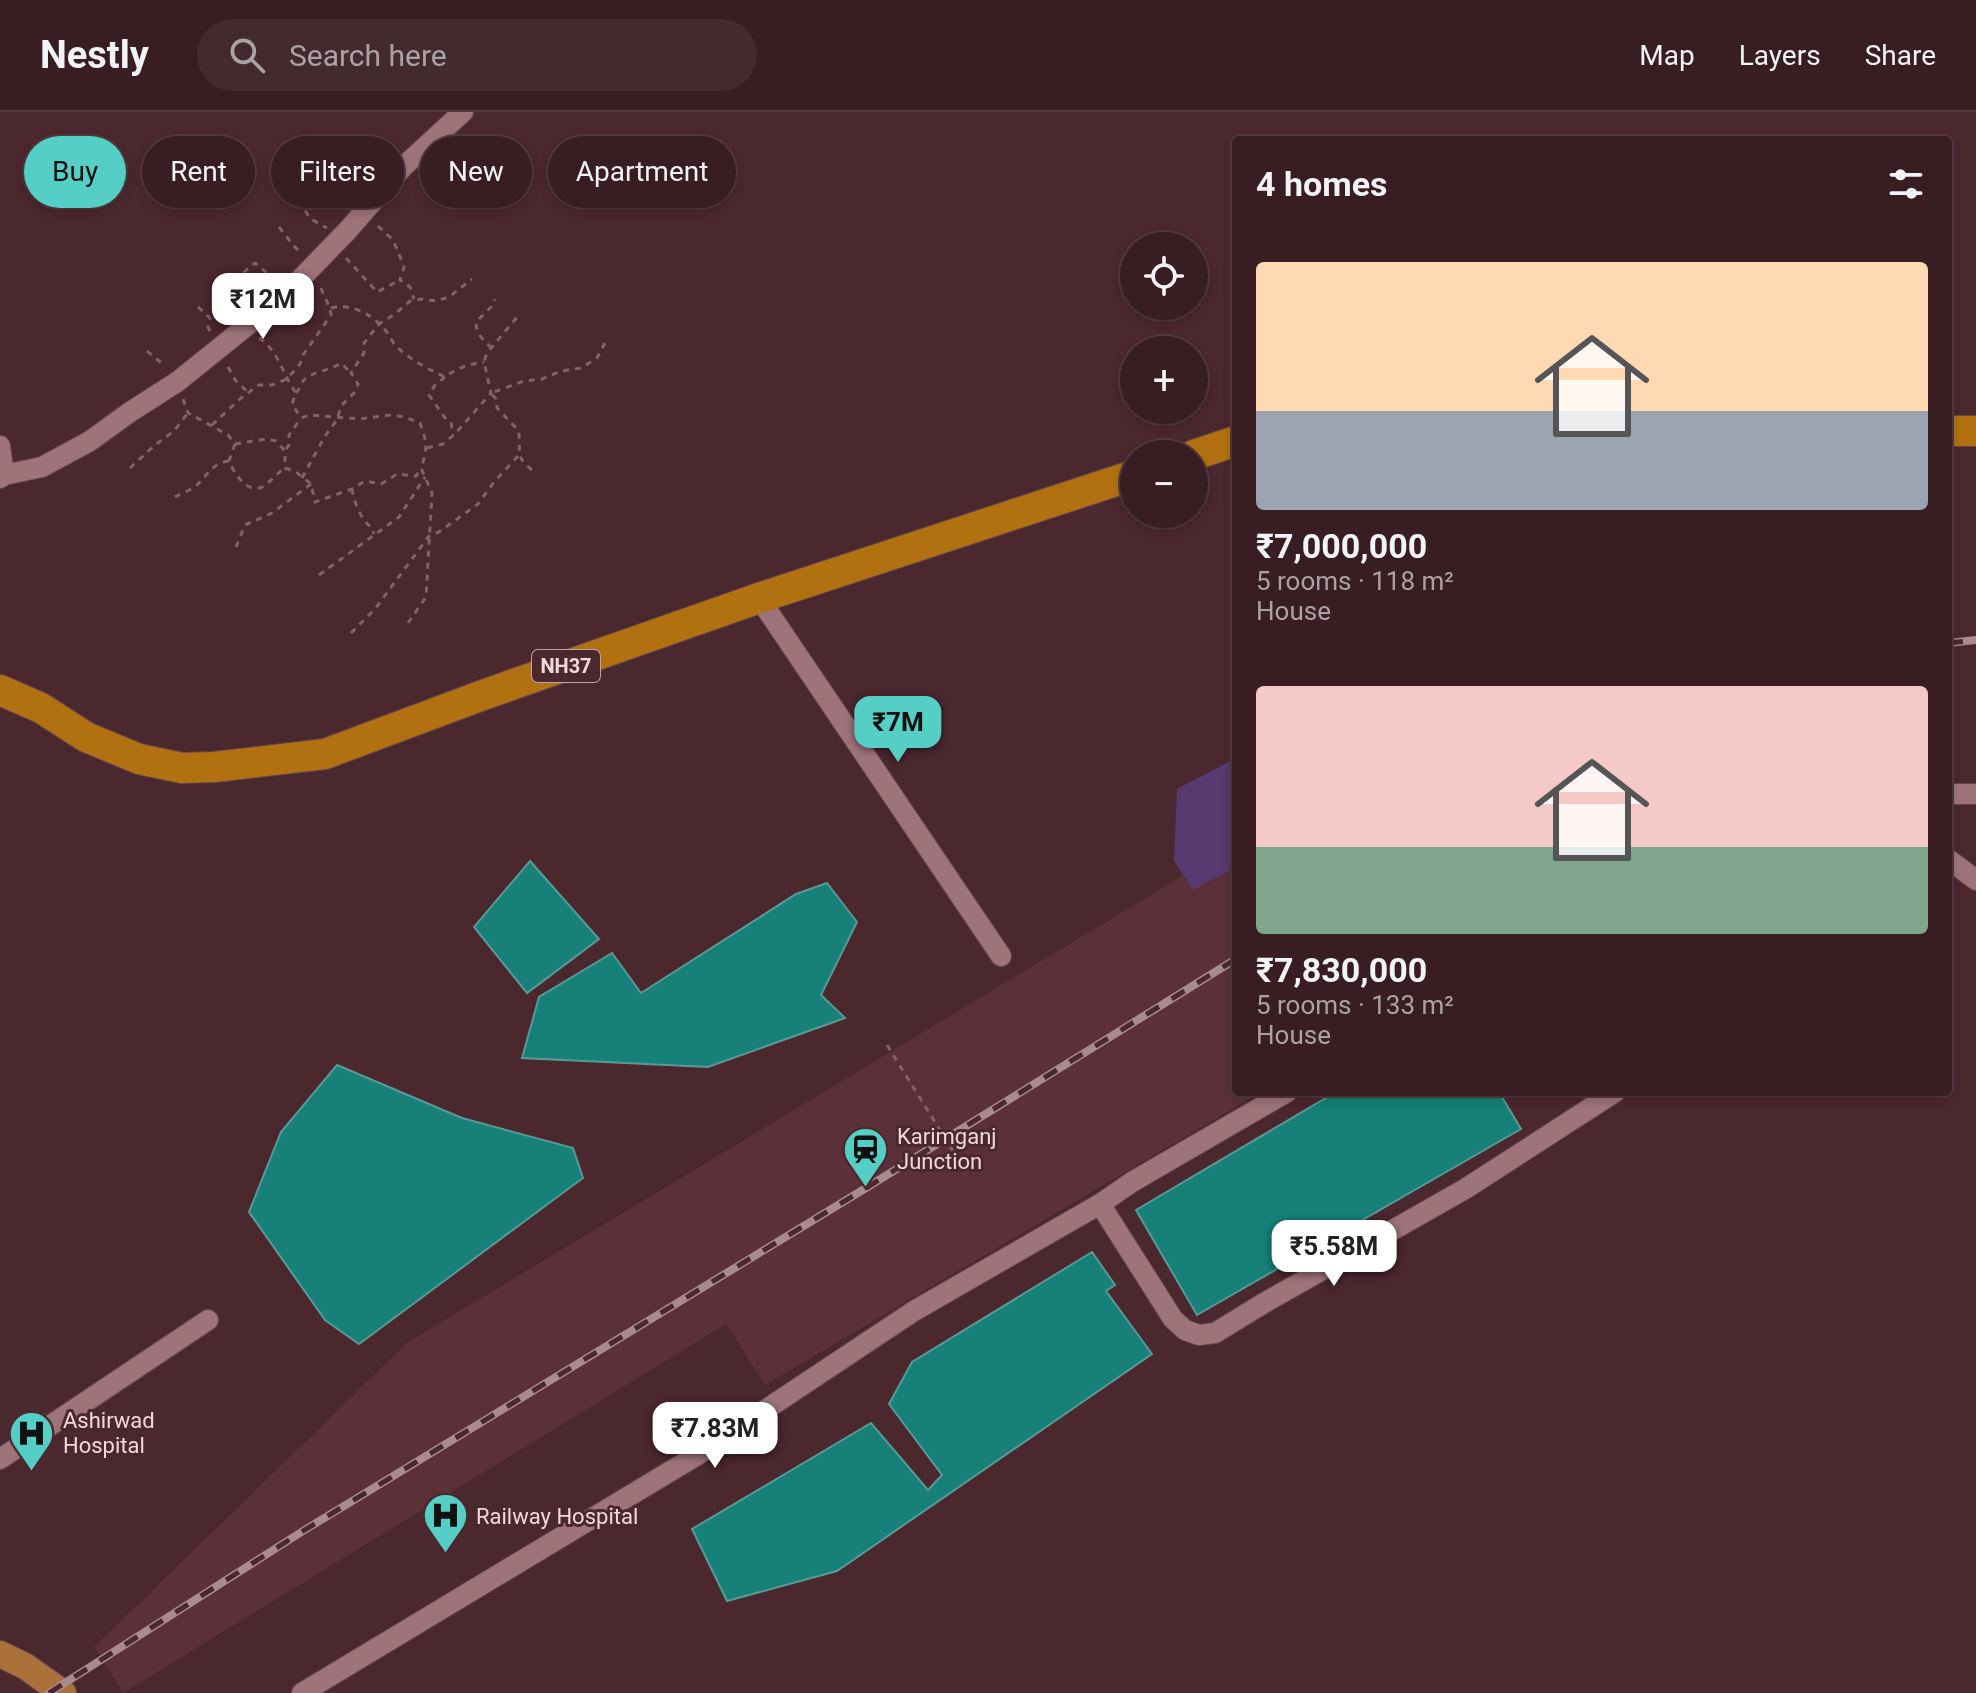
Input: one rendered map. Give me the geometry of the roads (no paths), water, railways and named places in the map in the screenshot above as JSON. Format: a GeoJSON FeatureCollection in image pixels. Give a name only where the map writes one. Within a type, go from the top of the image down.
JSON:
{"type":"FeatureCollection","features":[{"type":"Feature","properties":{"kind":"highway"},"geometry":{"type":"LineString","coordinates":[[1952,431],[1976,431]]}},
{"type":"Feature","properties":{"kind":"highway"},"geometry":{"type":"LineString","coordinates":[[1208,450],[1232,442]]}},
{"type":"Feature","properties":{"kind":"highway","name":"NH37"},"geometry":{"type":"LineString","coordinates":[[0,690],[41,708],[86,737],[139,759],[182,768],[325,754],[759,598],[1120,480]]}},
{"type":"Feature","properties":{"kind":"main road"},"geometry":{"type":"LineString","coordinates":[[0,1654],[25,1666],[63,1693]]}},
{"type":"Feature","properties":{"kind":"street"},"geometry":{"type":"LineString","coordinates":[[0,446],[2,477],[42,467],[90,441],[174,383],[290,290],[403,167],[463,112]]}},
{"type":"Feature","properties":{"kind":"street"},"geometry":{"type":"LineString","coordinates":[[759,598],[1001,956]]}},
{"type":"Feature","properties":{"kind":"street"},"geometry":{"type":"LineString","coordinates":[[1952,794],[1976,794]]}},
{"type":"Feature","properties":{"kind":"street"},"geometry":{"type":"LineString","coordinates":[[1952,862],[1976,880]]}},
{"type":"Feature","properties":{"kind":"street"},"geometry":{"type":"LineString","coordinates":[[302,1693],[699,1454],[914,1311],[1280,1096]]}},
{"type":"Feature","properties":{"kind":"street"},"geometry":{"type":"LineString","coordinates":[[1100,1204],[1173,1319],[1185,1330],[1199,1335],[1215,1333],[1465,1189],[1609,1096]]}},
{"type":"Feature","properties":{"kind":"street"},"geometry":{"type":"LineString","coordinates":[[0,1459],[208,1320]]}},
{"type":"Feature","properties":{"kind":"water"},"geometry":{"type":"Polygon","coordinates":[[[530,861],[599,939],[527,993],[474,927],[530,861]]]}},
{"type":"Feature","properties":{"kind":"water"},"geometry":{"type":"Polygon","coordinates":[[[827,883],[857,922],[821,995],[845,1018],[708,1067],[522,1058],[539,997],[612,953],[641,993],[796,894],[827,883]]]}},
{"type":"Feature","properties":{"kind":"water"},"geometry":{"type":"Polygon","coordinates":[[[337,1065],[462,1118],[573,1148],[583,1178],[359,1344],[325,1320],[249,1212],[281,1132],[337,1065]]]}},
{"type":"Feature","properties":{"kind":"water"},"geometry":{"type":"Polygon","coordinates":[[[1329,1096],[1501,1096],[1521,1129],[1197,1315],[1136,1210],[1329,1096]]]}},
{"type":"Feature","properties":{"kind":"water"},"geometry":{"type":"Polygon","coordinates":[[[1092,1252],[1115,1285],[1106,1291],[1152,1354],[837,1571],[727,1601],[692,1529],[871,1423],[928,1490],[942,1475],[889,1404],[912,1362],[1092,1252]]]}},
{"type":"Feature","properties":{"kind":"railway"},"geometry":{"type":"LineString","coordinates":[[1952,643],[1976,640]]}},
{"type":"Feature","properties":{"kind":"railway"},"geometry":{"type":"LineString","coordinates":[[49,1693],[303,1531],[1232,961]]}},
{"type":"Feature","properties":{"kind":"place","name":"Karimganj Junction"},"geometry":{"type":"Point","coordinates":[866,1188]}},
{"type":"Feature","properties":{"kind":"place","name":"Ashirwad Hospital"},"geometry":{"type":"Point","coordinates":[32,1472]}},
{"type":"Feature","properties":{"kind":"place","name":"Railway Hospital"},"geometry":{"type":"Point","coordinates":[445,1555]}}]}
